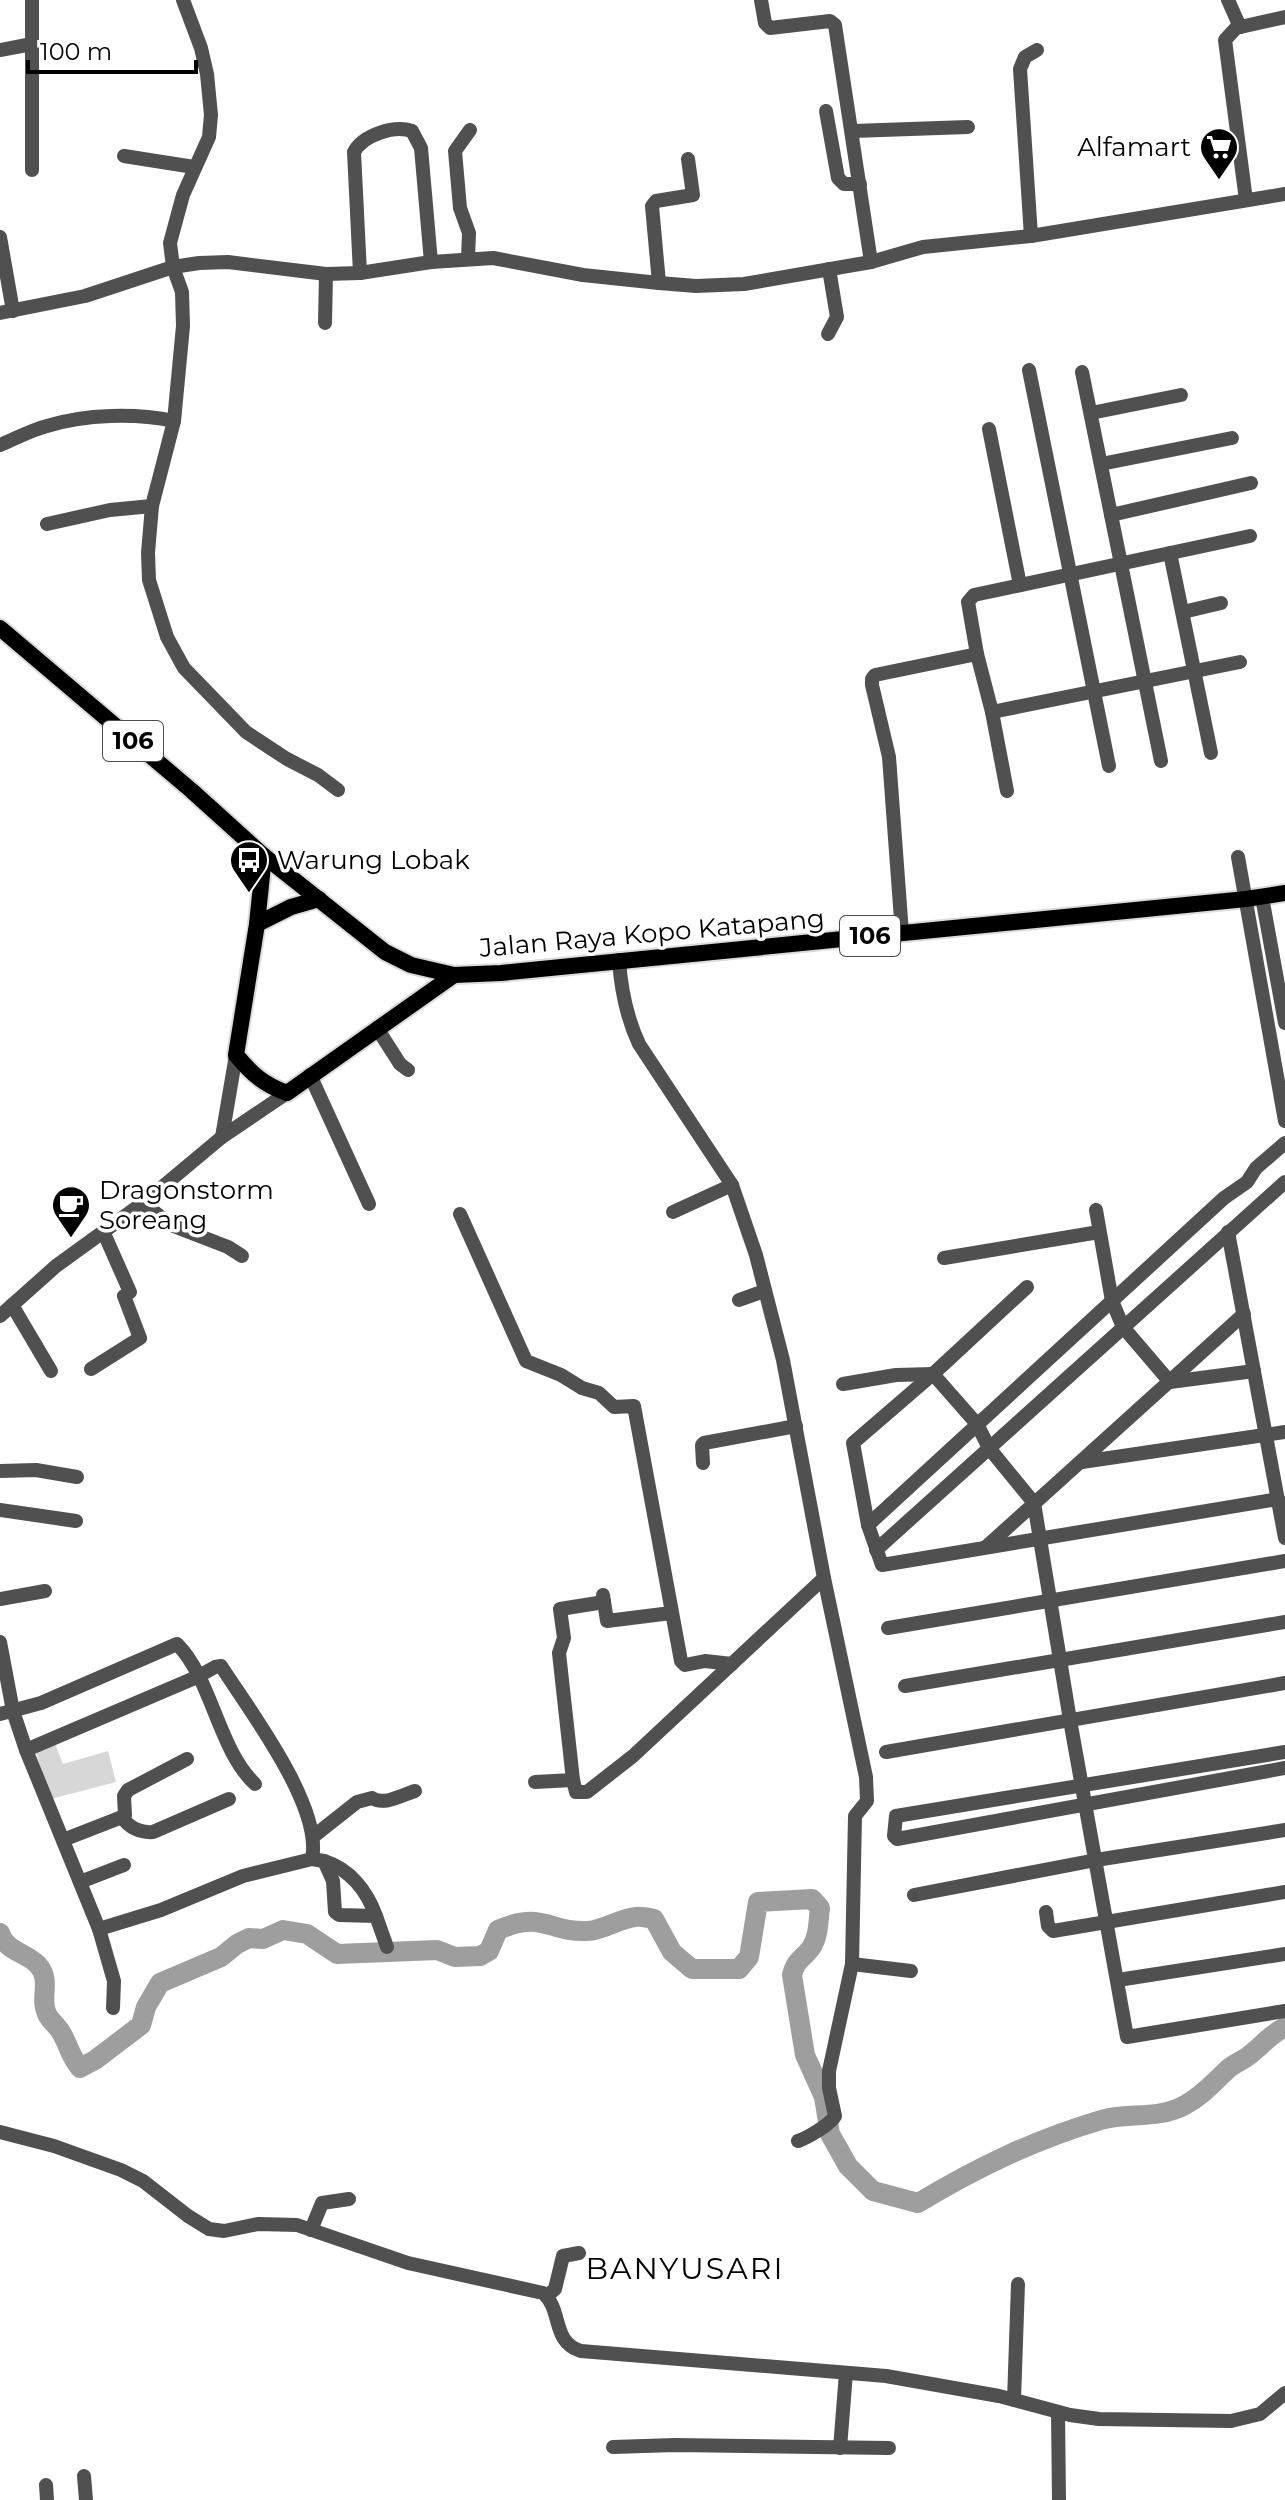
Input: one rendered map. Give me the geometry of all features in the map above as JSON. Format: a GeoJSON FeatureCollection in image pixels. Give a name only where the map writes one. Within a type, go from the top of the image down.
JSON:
{"type":"FeatureCollection","features":[{"type":"Feature","properties":{"kind":"main road","name":"106"},"geometry":{"type":"LineString","coordinates":[[0,628],[264,856],[385,952],[411,965],[454,975]]}},
{"type":"Feature","properties":{"kind":"main road"},"geometry":{"type":"LineString","coordinates":[[264,856],[257,924],[236,1055],[261,1082],[287,1093],[454,975]]}},
{"type":"Feature","properties":{"kind":"main road","name":"Jalan Raya Kopo Katapang"},"geometry":{"type":"LineString","coordinates":[[454,975],[501,973],[1285,893]]}},
{"type":"Feature","properties":{"kind":"main road"},"geometry":{"type":"LineString","coordinates":[[257,924],[291,907],[319,899]]}},
{"type":"Feature","properties":{"kind":"main road"},"geometry":{"type":"LineString","coordinates":[[423,968],[428,977],[426,994]]}},
{"type":"Feature","properties":{"kind":"street"},"geometry":{"type":"LineString","coordinates":[[32,0],[32,170]]}},
{"type":"Feature","properties":{"kind":"street"},"geometry":{"type":"LineString","coordinates":[[183,0],[201,48],[210,97],[209,137],[188,166],[170,243],[168,270],[182,292],[184,309],[165,419],[164,470],[146,507],[149,580],[174,653],[184,668],[246,732],[338,790]]}},
{"type":"Feature","properties":{"kind":"street"},"geometry":{"type":"LineString","coordinates":[[761,0],[765,23],[770,28],[830,21],[835,25],[871,262]]}},
{"type":"Feature","properties":{"kind":"street"},"geometry":{"type":"LineString","coordinates":[[1228,0],[1240,27]]}},
{"type":"Feature","properties":{"kind":"street"},"geometry":{"type":"LineString","coordinates":[[1246,200],[1225,40],[1236,28],[1285,17]]}},
{"type":"Feature","properties":{"kind":"street"},"geometry":{"type":"LineString","coordinates":[[0,50],[32,44]]}},
{"type":"Feature","properties":{"kind":"street"},"geometry":{"type":"LineString","coordinates":[[1031,236],[1020,69],[1025,57],[1037,50]]}},
{"type":"Feature","properties":{"kind":"street"},"geometry":{"type":"LineString","coordinates":[[826,111],[838,178],[844,184],[860,184]]}},
{"type":"Feature","properties":{"kind":"street"},"geometry":{"type":"LineString","coordinates":[[853,131],[968,127]]}},
{"type":"Feature","properties":{"kind":"street"},"geometry":{"type":"LineString","coordinates":[[360,273],[354,152],[363,140],[403,128],[412,131],[421,148],[431,262]]}},
{"type":"Feature","properties":{"kind":"street"},"geometry":{"type":"LineString","coordinates":[[468,258],[469,233],[460,208],[455,151],[470,130]]}},
{"type":"Feature","properties":{"kind":"street"},"geometry":{"type":"LineString","coordinates":[[124,156],[188,166]]}},
{"type":"Feature","properties":{"kind":"street"},"geometry":{"type":"LineString","coordinates":[[659,283],[652,206],[656,201],[693,195],[688,159]]}},
{"type":"Feature","properties":{"kind":"street"},"geometry":{"type":"LineString","coordinates":[[0,237],[7,312],[85,296],[168,270],[228,262],[326,274],[360,273],[468,258],[515,260],[583,275],[659,283],[696,286],[744,284],[871,262],[923,247],[1031,236],[1285,194]]}},
{"type":"Feature","properties":{"kind":"street"},"geometry":{"type":"LineString","coordinates":[[828,334],[837,317],[829,269]]}},
{"type":"Feature","properties":{"kind":"street"},"geometry":{"type":"LineString","coordinates":[[325,323],[326,274]]}},
{"type":"Feature","properties":{"kind":"street"},"geometry":{"type":"LineString","coordinates":[[1029,370],[1109,766]]}},
{"type":"Feature","properties":{"kind":"street"},"geometry":{"type":"LineString","coordinates":[[1082,372],[1161,761]]}},
{"type":"Feature","properties":{"kind":"street"},"geometry":{"type":"LineString","coordinates":[[1091,413],[1181,395]]}},
{"type":"Feature","properties":{"kind":"street"},"geometry":{"type":"LineString","coordinates":[[0,445],[47,426],[85,418],[165,419]]}},
{"type":"Feature","properties":{"kind":"street"},"geometry":{"type":"LineString","coordinates":[[989,429],[1020,585]]}},
{"type":"Feature","properties":{"kind":"street"},"geometry":{"type":"LineString","coordinates":[[1101,464],[1232,438]]}},
{"type":"Feature","properties":{"kind":"street"},"geometry":{"type":"LineString","coordinates":[[1111,515],[1251,483]]}},
{"type":"Feature","properties":{"kind":"street"},"geometry":{"type":"LineString","coordinates":[[47,524],[110,510],[146,507]]}},
{"type":"Feature","properties":{"kind":"street"},"geometry":{"type":"LineString","coordinates":[[1007,791],[977,654],[968,602],[970,598],[1250,536]]}},
{"type":"Feature","properties":{"kind":"street"},"geometry":{"type":"LineString","coordinates":[[1170,553],[1211,753]]}},
{"type":"Feature","properties":{"kind":"street"},"geometry":{"type":"LineString","coordinates":[[1183,612],[1221,603]]}},
{"type":"Feature","properties":{"kind":"street"},"geometry":{"type":"LineString","coordinates":[[902,933],[889,757],[872,679],[875,675],[977,654]]}},
{"type":"Feature","properties":{"kind":"street"},"geometry":{"type":"LineString","coordinates":[[992,712],[1240,662]]}},
{"type":"Feature","properties":{"kind":"street"},"geometry":{"type":"LineString","coordinates":[[1238,857],[1254,898],[1285,1023]]}},
{"type":"Feature","properties":{"kind":"street"},"geometry":{"type":"LineString","coordinates":[[1254,898],[1285,1121]]}},
{"type":"Feature","properties":{"kind":"street"},"geometry":{"type":"LineString","coordinates":[[619,960],[626,1011],[639,1044],[732,1185],[756,1255],[783,1360],[868,1796],[855,1816],[852,1964],[829,2071],[835,2116],[808,2138],[798,2141]]}},
{"type":"Feature","properties":{"kind":"street"},"geometry":{"type":"LineString","coordinates":[[377,1028],[400,1064],[408,1070]]}},
{"type":"Feature","properties":{"kind":"street"},"geometry":{"type":"LineString","coordinates":[[222,1137],[236,1055]]}},
{"type":"Feature","properties":{"kind":"street"},"geometry":{"type":"LineString","coordinates":[[310,1075],[369,1204]]}},
{"type":"Feature","properties":{"kind":"street"},"geometry":{"type":"LineString","coordinates":[[51,1371],[6,1311],[56,1266],[143,1203],[222,1137],[287,1093]]}},
{"type":"Feature","properties":{"kind":"street"},"geometry":{"type":"LineString","coordinates":[[868,1525],[1224,1198],[1247,1182],[1256,1168],[1285,1143]]}},
{"type":"Feature","properties":{"kind":"street"},"geometry":{"type":"LineString","coordinates":[[876,1550],[1285,1182]]}},
{"type":"Feature","properties":{"kind":"street"},"geometry":{"type":"LineString","coordinates":[[673,1212],[732,1185]]}},
{"type":"Feature","properties":{"kind":"street"},"geometry":{"type":"LineString","coordinates":[[143,1203],[171,1225],[228,1247],[242,1256]]}},
{"type":"Feature","properties":{"kind":"street"},"geometry":{"type":"LineString","coordinates":[[1096,1210],[1112,1301],[1123,1327],[1170,1382]]}},
{"type":"Feature","properties":{"kind":"street"},"geometry":{"type":"LineString","coordinates":[[460,1214],[526,1361],[599,1393],[614,1407],[634,1406],[682,1664],[705,1661],[732,1664]]}},
{"type":"Feature","properties":{"kind":"street"},"geometry":{"type":"LineString","coordinates":[[91,1369],[140,1338],[124,1296],[130,1292],[103,1231]]}},
{"type":"Feature","properties":{"kind":"street"},"geometry":{"type":"LineString","coordinates":[[944,1258],[1099,1232]]}},
{"type":"Feature","properties":{"kind":"street"},"geometry":{"type":"LineString","coordinates":[[1228,1232],[1285,1538]]}},
{"type":"Feature","properties":{"kind":"street"},"geometry":{"type":"LineString","coordinates":[[1027,1287],[853,1443],[868,1525],[884,1566],[1278,1499]]}},
{"type":"Feature","properties":{"kind":"street"},"geometry":{"type":"LineString","coordinates":[[739,1300],[764,1291]]}},
{"type":"Feature","properties":{"kind":"street"},"geometry":{"type":"LineString","coordinates":[[985,1548],[1244,1314]]}},
{"type":"Feature","properties":{"kind":"street"},"geometry":{"type":"LineString","coordinates":[[1170,1382],[1254,1371]]}},
{"type":"Feature","properties":{"kind":"street"},"geometry":{"type":"LineString","coordinates":[[843,1384],[911,1373],[933,1374],[977,1424],[989,1448],[1034,1503],[1127,2037],[1285,2011]]}},
{"type":"Feature","properties":{"kind":"street"},"geometry":{"type":"LineString","coordinates":[[703,1463],[704,1443],[796,1426]]}},
{"type":"Feature","properties":{"kind":"street"},"geometry":{"type":"LineString","coordinates":[[1082,1462],[1285,1432]]}},
{"type":"Feature","properties":{"kind":"street"},"geometry":{"type":"LineString","coordinates":[[0,1471],[36,1470],[77,1477]]}},
{"type":"Feature","properties":{"kind":"street"},"geometry":{"type":"LineString","coordinates":[[0,1510],[76,1521]]}},
{"type":"Feature","properties":{"kind":"street"},"geometry":{"type":"LineString","coordinates":[[888,1628],[1285,1561]]}},
{"type":"Feature","properties":{"kind":"street"},"geometry":{"type":"LineString","coordinates":[[671,1613],[607,1621],[603,1598],[560,1609],[564,1638],[559,1653],[576,1792],[590,1790],[633,1756],[824,1578]]}},
{"type":"Feature","properties":{"kind":"street"},"geometry":{"type":"LineString","coordinates":[[0,1599],[45,1591]]}},
{"type":"Feature","properties":{"kind":"street"},"geometry":{"type":"LineString","coordinates":[[905,1686],[1285,1622]]}},
{"type":"Feature","properties":{"kind":"street"},"geometry":{"type":"LineString","coordinates":[[0,1642],[6,1713],[26,1750],[120,1983],[113,2008]]}},
{"type":"Feature","properties":{"kind":"street"},"geometry":{"type":"LineString","coordinates":[[6,1713],[41,1703],[175,1645],[180,1646],[241,1767],[255,1784]]}},
{"type":"Feature","properties":{"kind":"street"},"geometry":{"type":"LineString","coordinates":[[26,1750],[221,1666],[299,1791],[314,1836],[318,1860],[333,1881],[335,1912],[339,1915],[376,1916]]}},
{"type":"Feature","properties":{"kind":"street"},"geometry":{"type":"LineString","coordinates":[[886,1752],[1285,1683]]}},
{"type":"Feature","properties":{"kind":"street"},"geometry":{"type":"LineString","coordinates":[[1285,1752],[896,1816],[894,1836],[897,1839],[1285,1768]]}},
{"type":"Feature","properties":{"kind":"street"},"geometry":{"type":"LineString","coordinates":[[63,1840],[122,1817],[125,1815],[124,1796],[128,1790],[187,1759]]}},
{"type":"Feature","properties":{"kind":"street"},"geometry":{"type":"LineString","coordinates":[[535,1782],[573,1780]]}},
{"type":"Feature","properties":{"kind":"street"},"geometry":{"type":"LineString","coordinates":[[314,1836],[357,1802],[372,1798],[386,1801],[415,1791]]}},
{"type":"Feature","properties":{"kind":"street"},"geometry":{"type":"LineString","coordinates":[[122,1817],[128,1826],[153,1832],[229,1799]]}},
{"type":"Feature","properties":{"kind":"street"},"geometry":{"type":"LineString","coordinates":[[914,1895],[1096,1860],[1285,1830]]}},
{"type":"Feature","properties":{"kind":"street"},"geometry":{"type":"LineString","coordinates":[[99,1929],[161,1910],[243,1876],[318,1860],[344,1869],[367,1895],[387,1947]]}},
{"type":"Feature","properties":{"kind":"street"},"geometry":{"type":"LineString","coordinates":[[80,1882],[124,1865]]}},
{"type":"Feature","properties":{"kind":"street"},"geometry":{"type":"LineString","coordinates":[[1046,1912],[1048,1926],[1053,1931],[1285,1892]]}},
{"type":"Feature","properties":{"kind":"street"},"geometry":{"type":"LineString","coordinates":[[1118,1980],[1285,1954]]}},
{"type":"Feature","properties":{"kind":"street"},"geometry":{"type":"LineString","coordinates":[[852,1964],[911,1971]]}},
{"type":"Feature","properties":{"kind":"street"},"geometry":{"type":"LineString","coordinates":[[0,2132],[54,2146],[121,2170],[143,2181],[209,2229],[224,2231],[275,2223],[297,2225],[422,2267],[547,2296]]}},
{"type":"Feature","properties":{"kind":"street"},"geometry":{"type":"LineString","coordinates":[[311,2230],[322,2203],[349,2199]]}},
{"type":"Feature","properties":{"kind":"street"},"geometry":{"type":"LineString","coordinates":[[547,2296],[555,2289],[563,2256],[571,2252],[579,2253]]}},
{"type":"Feature","properties":{"kind":"street"},"geometry":{"type":"LineString","coordinates":[[1014,2400],[1018,2284]]}},
{"type":"Feature","properties":{"kind":"street"},"geometry":{"type":"LineString","coordinates":[[547,2296],[563,2340],[572,2349],[581,2351],[910,2380],[1099,2419],[1231,2421],[1260,2414],[1285,2393]]}},
{"type":"Feature","properties":{"kind":"street"},"geometry":{"type":"LineString","coordinates":[[840,2445],[846,2373]]}},
{"type":"Feature","properties":{"kind":"street"},"geometry":{"type":"LineString","coordinates":[[1058,2412],[1059,2500]]}},
{"type":"Feature","properties":{"kind":"street"},"geometry":{"type":"LineString","coordinates":[[613,2447],[840,2445],[889,2448]]}},
{"type":"Feature","properties":{"kind":"street"},"geometry":{"type":"LineString","coordinates":[[84,2476],[86,2500]]}},
{"type":"Feature","properties":{"kind":"shaded area"},"geometry":{"type":"Polygon","coordinates":[[[53,1739],[63,1764],[108,1751],[116,1782],[51,1799],[35,1750],[53,1739]]]}},
{"type":"Feature","properties":{"kind":"waterway"},"geometry":{"type":"LineString","coordinates":[[0,1933],[6,1944],[33,1961],[42,1971],[47,2014],[61,2031],[80,2068],[141,2025],[146,2007],[160,1983],[221,1957],[249,1938],[263,1939],[283,1930],[307,1934],[337,1954],[437,1950],[455,1957],[480,1956],[489,1951],[498,1930],[513,1924],[536,1922],[588,1931],[643,1917],[654,1919],[672,1952],[692,1969],[739,1969],[749,1957],[758,1902],[812,1899],[820,1908],[817,1934],[792,1975],[805,2055],[824,2097],[830,2134],[848,2166],[873,2191],[918,2203],[985,2166],[1053,2136],[1101,2120],[1175,2110],[1202,2093],[1285,2027]]}},
{"type":"Feature","properties":{"kind":"place","name":"Alfamart"},"geometry":{"type":"Point","coordinates":[1219,181]}},
{"type":"Feature","properties":{"kind":"place","name":"Warung Lobak"},"geometry":{"type":"Point","coordinates":[249,894]}},
{"type":"Feature","properties":{"kind":"place","name":"Dragonstorm Soreang"},"geometry":{"type":"Point","coordinates":[71,1239]}},
{"type":"Feature","properties":{"kind":"district","name":"BANYUSARI"},"geometry":{"type":"Point","coordinates":[685,2269]}}]}
